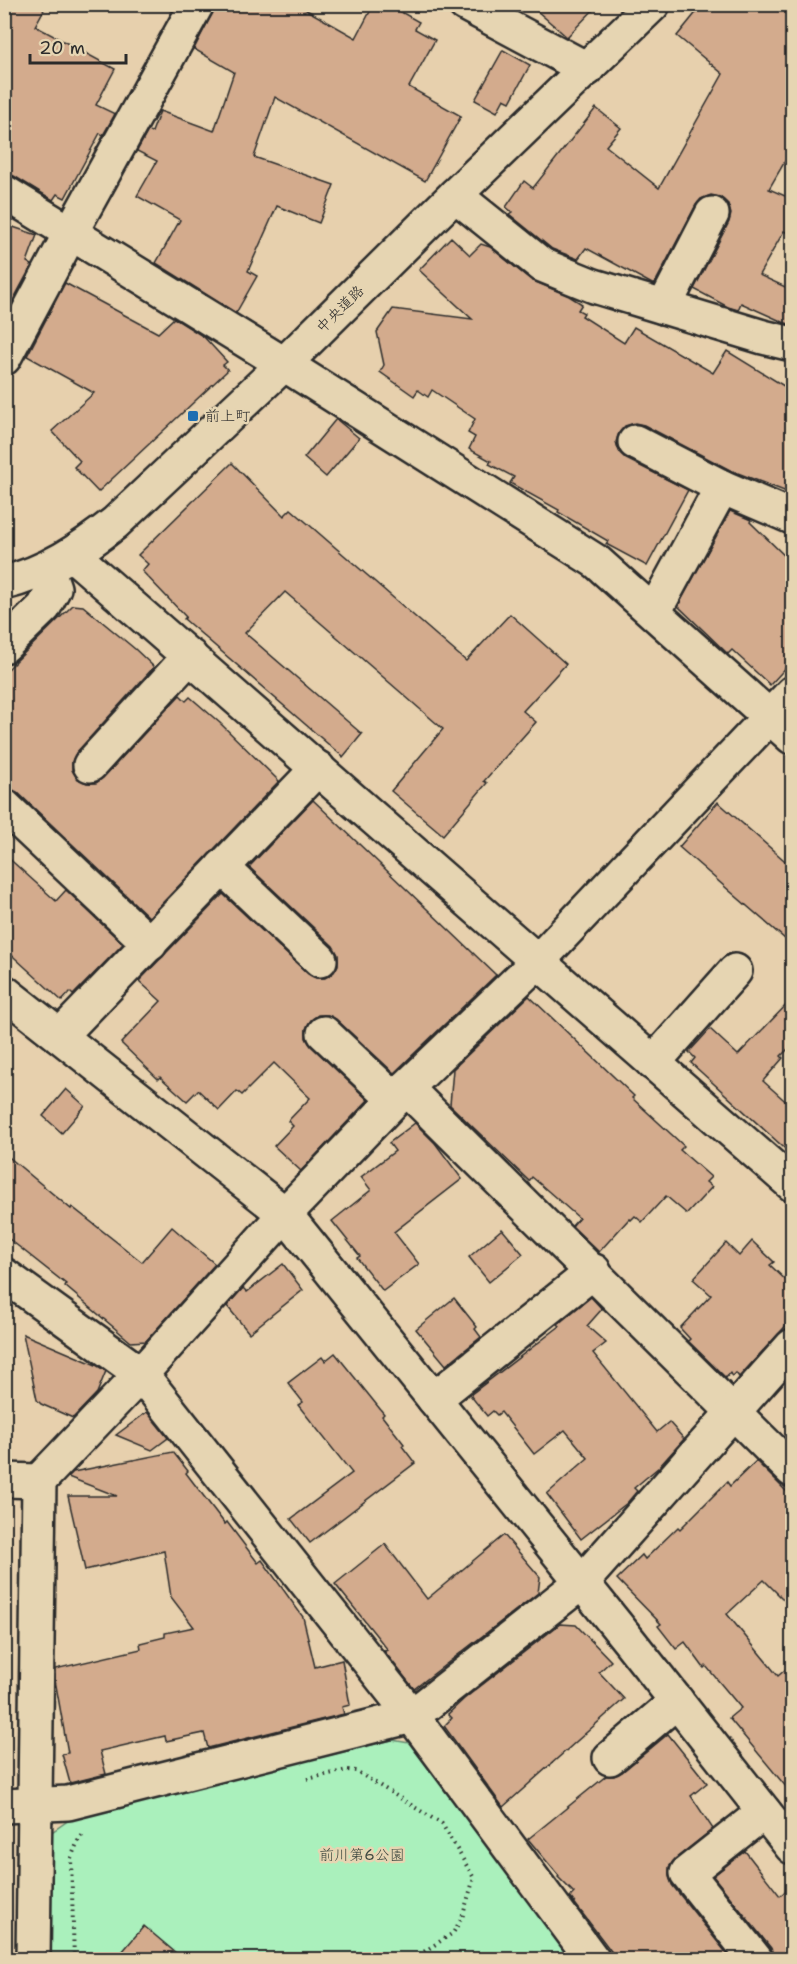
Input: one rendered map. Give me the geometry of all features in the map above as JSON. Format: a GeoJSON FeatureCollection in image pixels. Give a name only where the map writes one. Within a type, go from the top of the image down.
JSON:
{"type":"FeatureCollection","features":[{"type":"Feature","properties":{"kind":"street"},"geometry":{"type":"LineString","coordinates":[[4,358],[197,4]]}},
{"type":"Feature","properties":{"kind":"street"},"geometry":{"type":"LineString","coordinates":[[465,4],[587,69]]}},
{"type":"Feature","properties":{"kind":"street","name":"中央道路"},"geometry":{"type":"LineString","coordinates":[[4,583],[19,580],[59,561],[115,523],[284,364],[653,4]]}},
{"type":"Feature","properties":{"kind":"street"},"geometry":{"type":"LineString","coordinates":[[4,192],[284,364],[597,562],[781,727]]}},
{"type":"Feature","properties":{"kind":"street"},"geometry":{"type":"LineString","coordinates":[[455,195],[542,265],[594,286],[763,338],[792,344]]}},
{"type":"Feature","properties":{"kind":"street"},"geometry":{"type":"LineString","coordinates":[[664,307],[712,214]]}},
{"type":"Feature","properties":{"kind":"street"},"geometry":{"type":"LineString","coordinates":[[634,442],[722,487],[792,517]]}},
{"type":"Feature","properties":{"kind":"street"},"geometry":{"type":"LineString","coordinates":[[654,612],[722,487]]}},
{"type":"Feature","properties":{"kind":"street"},"geometry":{"type":"LineString","coordinates":[[4,646],[44,607],[54,588],[59,561],[190,656],[792,1184]]}},
{"type":"Feature","properties":{"kind":"street"},"geometry":{"type":"LineString","coordinates":[[90,765],[190,656]]}},
{"type":"Feature","properties":{"kind":"street"},"geometry":{"type":"LineString","coordinates":[[33,1959],[20,1805],[39,1481],[141,1374],[285,1214],[400,1094],[781,727],[792,693]]}},
{"type":"Feature","properties":{"kind":"street"},"geometry":{"type":"LineString","coordinates":[[60,1036],[318,768]]}},
{"type":"Feature","properties":{"kind":"street"},"geometry":{"type":"LineString","coordinates":[[4,806],[150,944]]}},
{"type":"Feature","properties":{"kind":"street"},"geometry":{"type":"LineString","coordinates":[[222,867],[320,960]]}},
{"type":"Feature","properties":{"kind":"street"},"geometry":{"type":"LineString","coordinates":[[653,1063],[735,971]]}},
{"type":"Feature","properties":{"kind":"street"},"geometry":{"type":"LineString","coordinates":[[4,992],[285,1214],[792,1847]]}},
{"type":"Feature","properties":{"kind":"street"},"geometry":{"type":"LineString","coordinates":[[324,1033],[400,1094],[594,1271],[792,1470]]}},
{"type":"Feature","properties":{"kind":"street"},"geometry":{"type":"LineString","coordinates":[[434,1399],[594,1271]]}},
{"type":"Feature","properties":{"kind":"street"},"geometry":{"type":"LineString","coordinates":[[4,1275],[141,1374],[412,1716],[594,1959]]}},
{"type":"Feature","properties":{"kind":"street"},"geometry":{"type":"LineString","coordinates":[[20,1805],[68,1803],[412,1716],[582,1582],[792,1346]]}},
{"type":"Feature","properties":{"kind":"street"},"geometry":{"type":"LineString","coordinates":[[4,1480],[39,1481]]}},
{"type":"Feature","properties":{"kind":"street"},"geometry":{"type":"LineString","coordinates":[[610,1758],[677,1701]]}},
{"type":"Feature","properties":{"kind":"street"},"geometry":{"type":"LineString","coordinates":[[756,1959],[687,1873],[764,1812]]}},
{"type":"Feature","properties":{"kind":"path"},"geometry":{"type":"LineString","coordinates":[[302,1780],[347,1770],[356,1771],[442,1824],[457,1848],[474,1878],[462,1918],[453,1933],[411,1959]]}},
{"type":"Feature","properties":{"kind":"path"},"geometry":{"type":"LineString","coordinates":[[74,1959],[71,1858],[78,1841],[86,1832]]}},
{"type":"Feature","properties":{"kind":"green space","name":"前川第6公園"},"geometry":{"type":"Polygon","coordinates":[[[392,1740],[409,1743],[573,1959],[51,1960],[52,1832],[72,1818],[392,1740]]]}},
{"type":"Feature","properties":{"kind":"building"},"geometry":{"type":"Polygon","coordinates":[[[4,4],[47,4],[35,26],[115,69],[96,105],[115,114],[103,135],[100,133],[65,198],[57,194],[53,200],[14,176],[4,173],[4,4]]]}},
{"type":"Feature","properties":{"kind":"building"},"geometry":{"type":"Polygon","coordinates":[[[217,4],[296,4],[356,38],[374,4],[387,4],[419,22],[415,29],[435,40],[409,87],[461,116],[425,181],[275,97],[254,157],[334,185],[319,223],[277,206],[248,271],[257,276],[236,313],[156,263],[180,220],[137,196],[157,161],[137,151],[148,131],[152,132],[160,111],[214,131],[234,72],[194,49],[217,4]]]}},
{"type":"Feature","properties":{"kind":"building"},"geometry":{"type":"Polygon","coordinates":[[[529,4],[599,4],[567,37],[529,4]]]}},
{"type":"Feature","properties":{"kind":"building"},"geometry":{"type":"Polygon","coordinates":[[[703,4],[792,4],[792,149],[769,189],[792,199],[792,235],[784,231],[759,275],[792,290],[792,325],[741,303],[738,310],[728,307],[694,289],[729,222],[731,214],[728,204],[720,197],[711,195],[701,199],[696,205],[654,285],[586,248],[578,259],[552,249],[509,214],[512,212],[506,207],[524,181],[533,188],[596,108],[621,128],[606,146],[659,188],[723,74],[677,36],[703,4]]]}},
{"type":"Feature","properties":{"kind":"building"},"geometry":{"type":"Polygon","coordinates":[[[503,50],[530,65],[510,102],[504,99],[497,112],[475,100],[503,50]]]}},
{"type":"Feature","properties":{"kind":"building"},"geometry":{"type":"Polygon","coordinates":[[[4,224],[37,235],[27,262],[32,265],[4,317],[4,224]]]}},
{"type":"Feature","properties":{"kind":"building"},"geometry":{"type":"Polygon","coordinates":[[[451,237],[470,255],[481,244],[490,247],[531,280],[582,304],[578,310],[584,313],[582,316],[624,343],[634,327],[713,373],[727,351],[792,391],[792,494],[730,470],[644,425],[635,423],[625,426],[616,442],[620,453],[626,459],[688,490],[647,566],[606,544],[608,541],[510,483],[514,477],[489,464],[491,461],[469,449],[475,437],[468,433],[475,419],[432,390],[428,397],[418,390],[414,396],[380,372],[384,365],[377,332],[393,309],[472,319],[419,270],[451,237]]]}},
{"type":"Feature","properties":{"kind":"building"},"geometry":{"type":"Polygon","coordinates":[[[65,283],[158,333],[174,318],[204,337],[227,362],[223,365],[228,370],[98,492],[74,467],[80,461],[52,431],[94,393],[27,356],[65,283]]]}},
{"type":"Feature","properties":{"kind":"building"},"geometry":{"type":"Polygon","coordinates":[[[336,419],[359,438],[326,477],[304,458],[336,419]]]}},
{"type":"Feature","properties":{"kind":"building"},"geometry":{"type":"Polygon","coordinates":[[[232,463],[284,516],[291,509],[466,661],[510,614],[566,664],[523,711],[536,722],[484,781],[487,783],[443,835],[391,791],[443,729],[285,592],[245,633],[362,734],[343,757],[184,619],[186,617],[142,571],[148,564],[138,555],[232,463]]]}},
{"type":"Feature","properties":{"kind":"building"},"geometry":{"type":"Polygon","coordinates":[[[730,511],[751,520],[750,522],[792,563],[792,661],[770,685],[732,650],[728,654],[678,606],[730,511]]]}},
{"type":"Feature","properties":{"kind":"building"},"geometry":{"type":"Polygon","coordinates":[[[73,605],[83,606],[153,666],[76,753],[72,762],[72,770],[78,779],[87,783],[96,783],[103,778],[180,695],[186,701],[190,697],[220,723],[279,781],[149,917],[17,792],[4,786],[4,673],[73,605]]]}},
{"type":"Feature","properties":{"kind":"building"},"geometry":{"type":"Polygon","coordinates":[[[313,800],[496,975],[394,1073],[336,1019],[328,1015],[318,1015],[311,1020],[306,1029],[306,1038],[311,1046],[368,1100],[301,1171],[274,1146],[293,1126],[288,1121],[310,1098],[274,1063],[242,1095],[237,1091],[219,1110],[198,1090],[187,1101],[160,1077],[158,1079],[121,1043],[161,1001],[139,981],[223,894],[308,974],[316,978],[325,978],[334,972],[338,965],[338,955],[333,946],[249,867],[313,800]]]}},
{"type":"Feature","properties":{"kind":"building"},"geometry":{"type":"Polygon","coordinates":[[[718,802],[792,867],[792,945],[679,847],[718,802]]]}},
{"type":"Feature","properties":{"kind":"building"},"geometry":{"type":"Polygon","coordinates":[[[4,854],[56,901],[66,890],[123,944],[73,995],[70,992],[62,1001],[4,948],[4,854]]]}},
{"type":"Feature","properties":{"kind":"building"},"geometry":{"type":"Polygon","coordinates":[[[529,996],[634,1096],[632,1098],[684,1146],[680,1150],[711,1177],[706,1182],[712,1187],[687,1214],[666,1196],[642,1222],[635,1216],[629,1219],[599,1252],[572,1226],[579,1218],[532,1177],[529,1181],[450,1105],[453,1069],[529,996]]]}},
{"type":"Feature","properties":{"kind":"building"},"geometry":{"type":"Polygon","coordinates":[[[792,999],[792,1045],[763,1081],[792,1107],[792,1155],[691,1063],[695,1058],[689,1052],[710,1029],[738,1055],[792,999]]]}},
{"type":"Feature","properties":{"kind":"building"},"geometry":{"type":"Polygon","coordinates":[[[66,1089],[85,1106],[62,1133],[43,1116],[66,1089]]]}},
{"type":"Feature","properties":{"kind":"building"},"geometry":{"type":"Polygon","coordinates":[[[415,1123],[435,1143],[462,1179],[394,1232],[419,1264],[383,1291],[357,1258],[360,1256],[332,1221],[371,1190],[361,1177],[395,1151],[389,1143],[415,1123]]]}},
{"type":"Feature","properties":{"kind":"building"},"geometry":{"type":"Polygon","coordinates":[[[4,1153],[71,1209],[72,1207],[142,1262],[172,1227],[215,1264],[146,1341],[131,1342],[65,1286],[66,1284],[4,1235],[4,1153]]]}},
{"type":"Feature","properties":{"kind":"building"},"geometry":{"type":"Polygon","coordinates":[[[502,1229],[523,1254],[489,1282],[469,1257],[502,1229]]]}},
{"type":"Feature","properties":{"kind":"building"},"geometry":{"type":"Polygon","coordinates":[[[752,1241],[774,1262],[770,1265],[792,1286],[792,1319],[739,1377],[736,1373],[733,1376],[730,1373],[726,1378],[688,1341],[690,1339],[680,1328],[711,1295],[693,1279],[726,1243],[739,1256],[752,1241]]]}},
{"type":"Feature","properties":{"kind":"building"},"geometry":{"type":"Polygon","coordinates":[[[283,1264],[303,1290],[249,1333],[227,1306],[243,1288],[247,1292],[283,1264]]]}},
{"type":"Feature","properties":{"kind":"building"},"geometry":{"type":"Polygon","coordinates":[[[591,1297],[602,1309],[587,1326],[606,1343],[593,1353],[657,1432],[669,1422],[684,1439],[659,1467],[634,1488],[637,1491],[627,1503],[581,1539],[547,1494],[588,1458],[565,1430],[534,1454],[501,1412],[497,1415],[493,1411],[487,1416],[470,1395],[560,1326],[558,1324],[591,1297]]]}},
{"type":"Feature","properties":{"kind":"building"},"geometry":{"type":"Polygon","coordinates":[[[454,1298],[477,1327],[475,1329],[481,1337],[446,1365],[416,1329],[454,1298]]]}},
{"type":"Feature","properties":{"kind":"building"},"geometry":{"type":"Polygon","coordinates":[[[23,1334],[106,1371],[97,1393],[73,1418],[37,1400],[23,1334]]]}},
{"type":"Feature","properties":{"kind":"building"},"geometry":{"type":"Polygon","coordinates":[[[335,1353],[384,1414],[382,1416],[404,1444],[402,1446],[415,1463],[310,1543],[291,1519],[352,1473],[298,1405],[303,1402],[288,1383],[322,1357],[325,1361],[335,1353]]]}},
{"type":"Feature","properties":{"kind":"building"},"geometry":{"type":"Polygon","coordinates":[[[147,1412],[168,1438],[152,1450],[116,1435],[147,1412]]]}},
{"type":"Feature","properties":{"kind":"building"},"geometry":{"type":"Polygon","coordinates":[[[173,1452],[225,1524],[227,1522],[258,1563],[262,1560],[303,1617],[315,1667],[342,1660],[350,1705],[342,1707],[344,1714],[208,1748],[204,1733],[166,1741],[165,1736],[100,1751],[106,1774],[70,1783],[62,1754],[68,1753],[55,1669],[141,1649],[140,1643],[165,1637],[165,1633],[194,1627],[171,1597],[164,1551],[85,1570],[68,1496],[117,1496],[68,1477],[73,1472],[173,1452]]]}},
{"type":"Feature","properties":{"kind":"building"},"geometry":{"type":"Polygon","coordinates":[[[756,1461],[792,1497],[792,1608],[764,1580],[727,1614],[778,1676],[792,1664],[792,1794],[729,1718],[741,1708],[706,1666],[704,1668],[685,1642],[676,1649],[658,1626],[661,1624],[617,1579],[642,1555],[645,1559],[678,1527],[680,1529],[727,1482],[730,1486],[756,1461]]]}},
{"type":"Feature","properties":{"kind":"building"},"geometry":{"type":"Polygon","coordinates":[[[504,1535],[540,1577],[538,1593],[414,1689],[384,1651],[388,1650],[335,1584],[385,1544],[427,1599],[504,1535]]]}},
{"type":"Feature","properties":{"kind":"building"},"geometry":{"type":"Polygon","coordinates":[[[560,1624],[576,1625],[611,1661],[599,1672],[624,1699],[503,1807],[444,1726],[452,1718],[448,1714],[464,1699],[560,1624]]]}},
{"type":"Feature","properties":{"kind":"building"},"geometry":{"type":"Polygon","coordinates":[[[668,1734],[707,1783],[691,1796],[713,1829],[675,1859],[669,1867],[669,1876],[672,1885],[728,1955],[724,1959],[617,1959],[570,1897],[574,1893],[558,1877],[528,1839],[606,1776],[614,1776],[622,1772],[668,1734]]]}},
{"type":"Feature","properties":{"kind":"building"},"geometry":{"type":"Polygon","coordinates":[[[745,1851],[780,1896],[792,1885],[792,1959],[775,1959],[771,1948],[713,1876],[745,1851]]]}},
{"type":"Feature","properties":{"kind":"building"},"geometry":{"type":"Polygon","coordinates":[[[144,1926],[183,1959],[116,1959],[144,1926]]]}},
{"type":"Feature","properties":{"kind":"place","name":"前上町"},"geometry":{"type":"Point","coordinates":[193,416]}}]}
